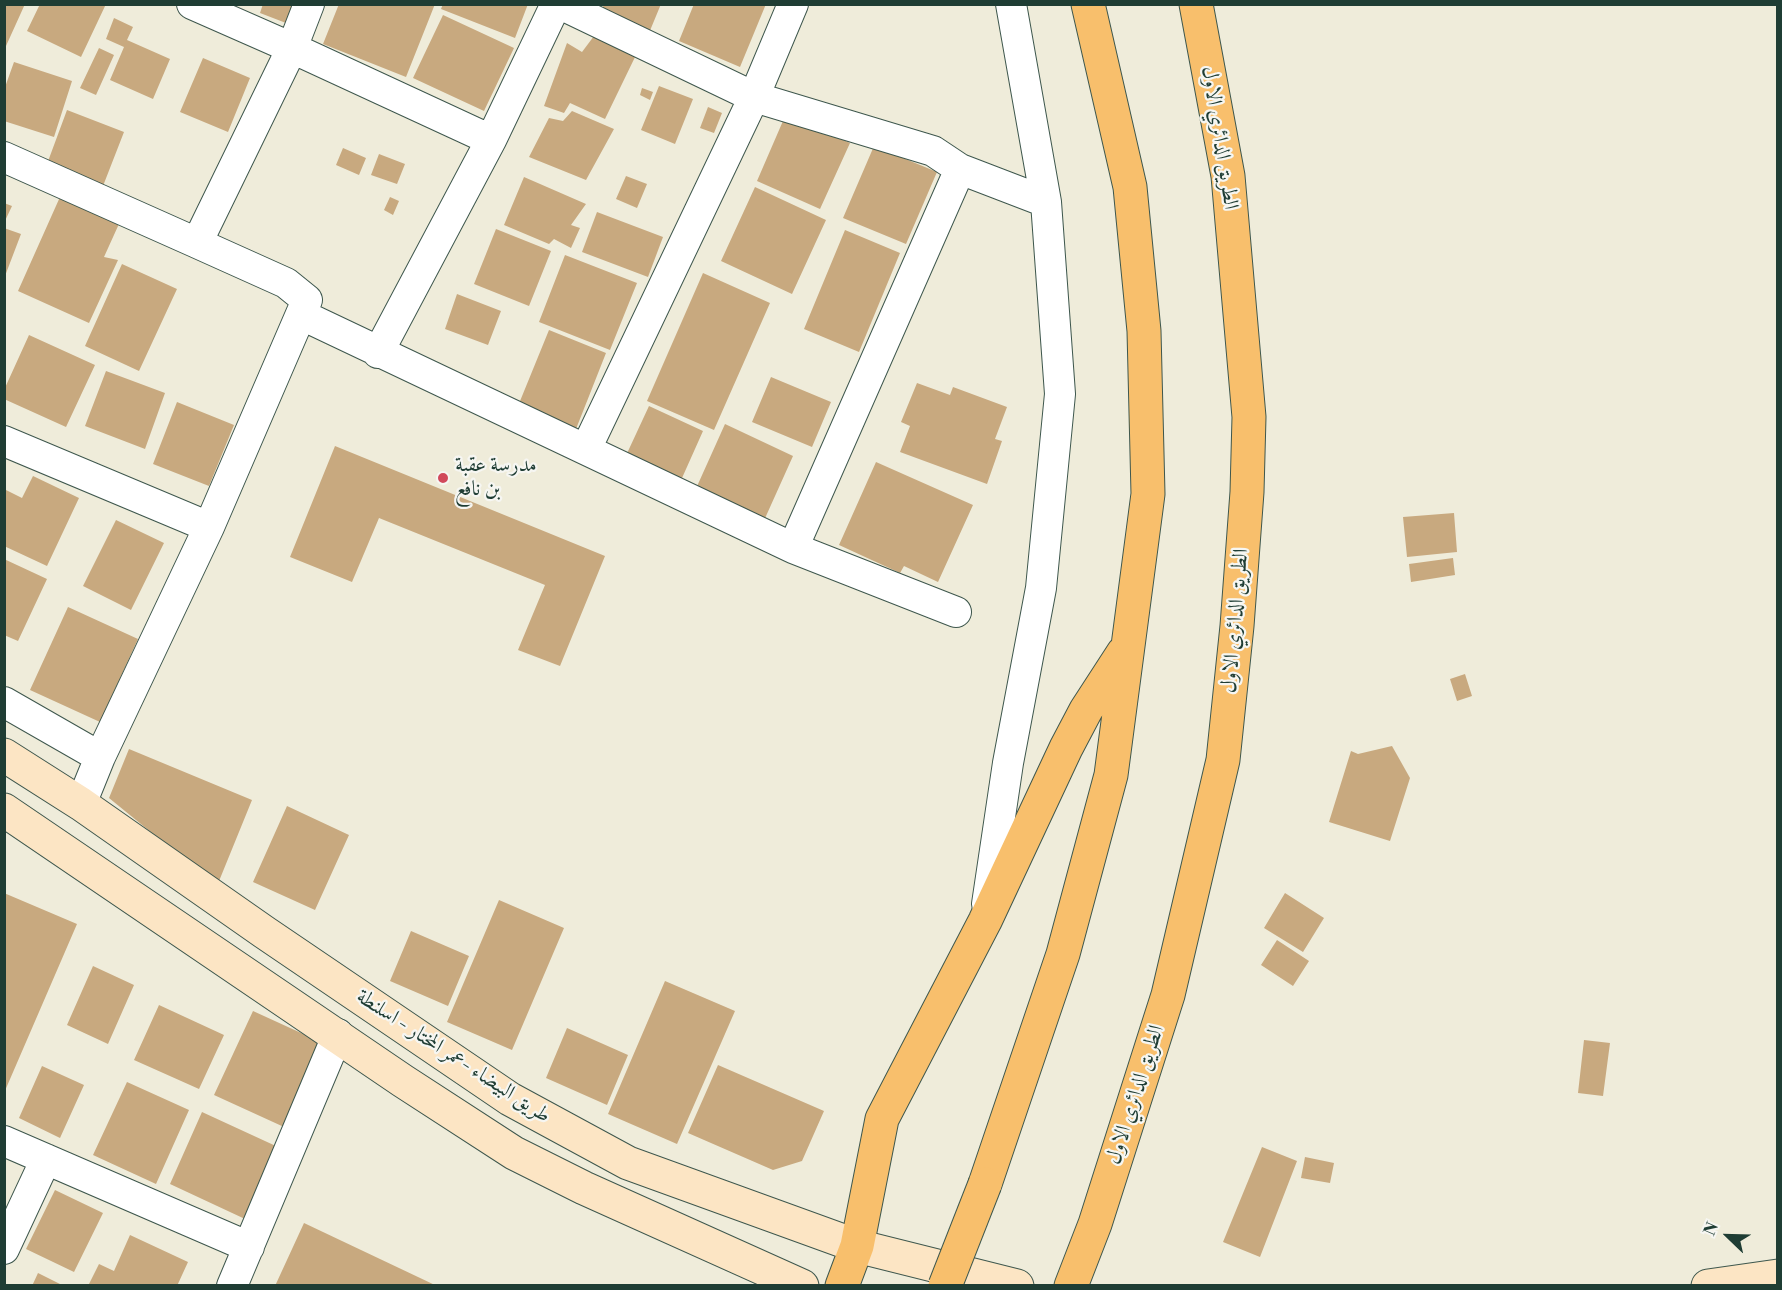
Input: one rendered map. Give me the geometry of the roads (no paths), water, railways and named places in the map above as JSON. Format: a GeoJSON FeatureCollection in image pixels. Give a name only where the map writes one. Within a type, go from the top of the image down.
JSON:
{"type":"FeatureCollection","features":[{"type":"Feature","properties":{"kind":"main road"},"geometry":{"type":"LineString","coordinates":[[945,1286],[985,1184],[1063,954],[1111,775],[1148,494],[1144,331],[1130,187],[1088,4]]}},
{"type":"Feature","properties":{"kind":"main road","name":"الطريق الدائري الاول"},"geometry":{"type":"LineString","coordinates":[[1071,1286],[1095,1224],[1168,995],[1223,760],[1237,626],[1247,492],[1249,417],[1228,176],[1196,4]]}},
{"type":"Feature","properties":{"kind":"main road"},"geometry":{"type":"LineString","coordinates":[[842,1286],[857,1246],[882,1119],[985,921],[1066,748],[1086,710],[1129,644]]}},
{"type":"Feature","properties":{"kind":"main road","name":"طريق البيضاء -عمر المختار - اسلنطة"},"geometry":{"type":"LineString","coordinates":[[4,755],[81,804],[510,1099],[628,1163],[857,1246],[1017,1286]]}},
{"type":"Feature","properties":{"kind":"main road"},"geometry":{"type":"LineString","coordinates":[[10,814],[42,779]]}},
{"type":"Feature","properties":{"kind":"main road","name":"طريق البيضاء -عمر المختار - اسلنطة"},"geometry":{"type":"LineString","coordinates":[[10,814],[338,1034],[403,1081],[514,1153],[584,1188],[802,1286]]}},
{"type":"Feature","properties":{"kind":"main road"},"geometry":{"type":"LineString","coordinates":[[1708,1286],[1778,1276]]}},
{"type":"Feature","properties":{"kind":"street"},"geometry":{"type":"LineString","coordinates":[[192,4],[491,140]]}},
{"type":"Feature","properties":{"kind":"street"},"geometry":{"type":"LineString","coordinates":[[197,243],[292,48],[309,4]]}},
{"type":"Feature","properties":{"kind":"street"},"geometry":{"type":"LineString","coordinates":[[378,353],[491,140],[558,4],[754,97],[933,151],[960,169],[1046,202]]}},
{"type":"Feature","properties":{"kind":"street"},"geometry":{"type":"LineString","coordinates":[[586,449],[754,97],[793,4]]}},
{"type":"Feature","properties":{"kind":"street"},"geometry":{"type":"LineString","coordinates":[[985,921],[1008,763],[1041,588],[1060,394],[1046,202],[1011,4]]}},
{"type":"Feature","properties":{"kind":"street"},"geometry":{"type":"LineString","coordinates":[[4,157],[197,243],[298,291],[307,300],[209,527],[100,757],[81,804]]}},
{"type":"Feature","properties":{"kind":"street"},"geometry":{"type":"LineString","coordinates":[[793,548],[960,169]]}},
{"type":"Feature","properties":{"kind":"street"},"geometry":{"type":"LineString","coordinates":[[302,315],[793,548],[956,612]]}},
{"type":"Feature","properties":{"kind":"street"},"geometry":{"type":"LineString","coordinates":[[4,441],[209,527]]}},
{"type":"Feature","properties":{"kind":"street"},"geometry":{"type":"LineString","coordinates":[[4,702],[100,757]]}},
{"type":"Feature","properties":{"kind":"street"},"geometry":{"type":"LineString","coordinates":[[232,1286],[338,1034]]}},
{"type":"Feature","properties":{"kind":"street"},"geometry":{"type":"LineString","coordinates":[[4,1141],[249,1247]]}},
{"type":"Feature","properties":{"kind":"street"},"geometry":{"type":"LineString","coordinates":[[4,1249],[46,1159]]}},
{"type":"Feature","properties":{"kind":"place","name":"مدرسة عقبة بن نافع"},"geometry":{"type":"Point","coordinates":[443,478]}}]}
